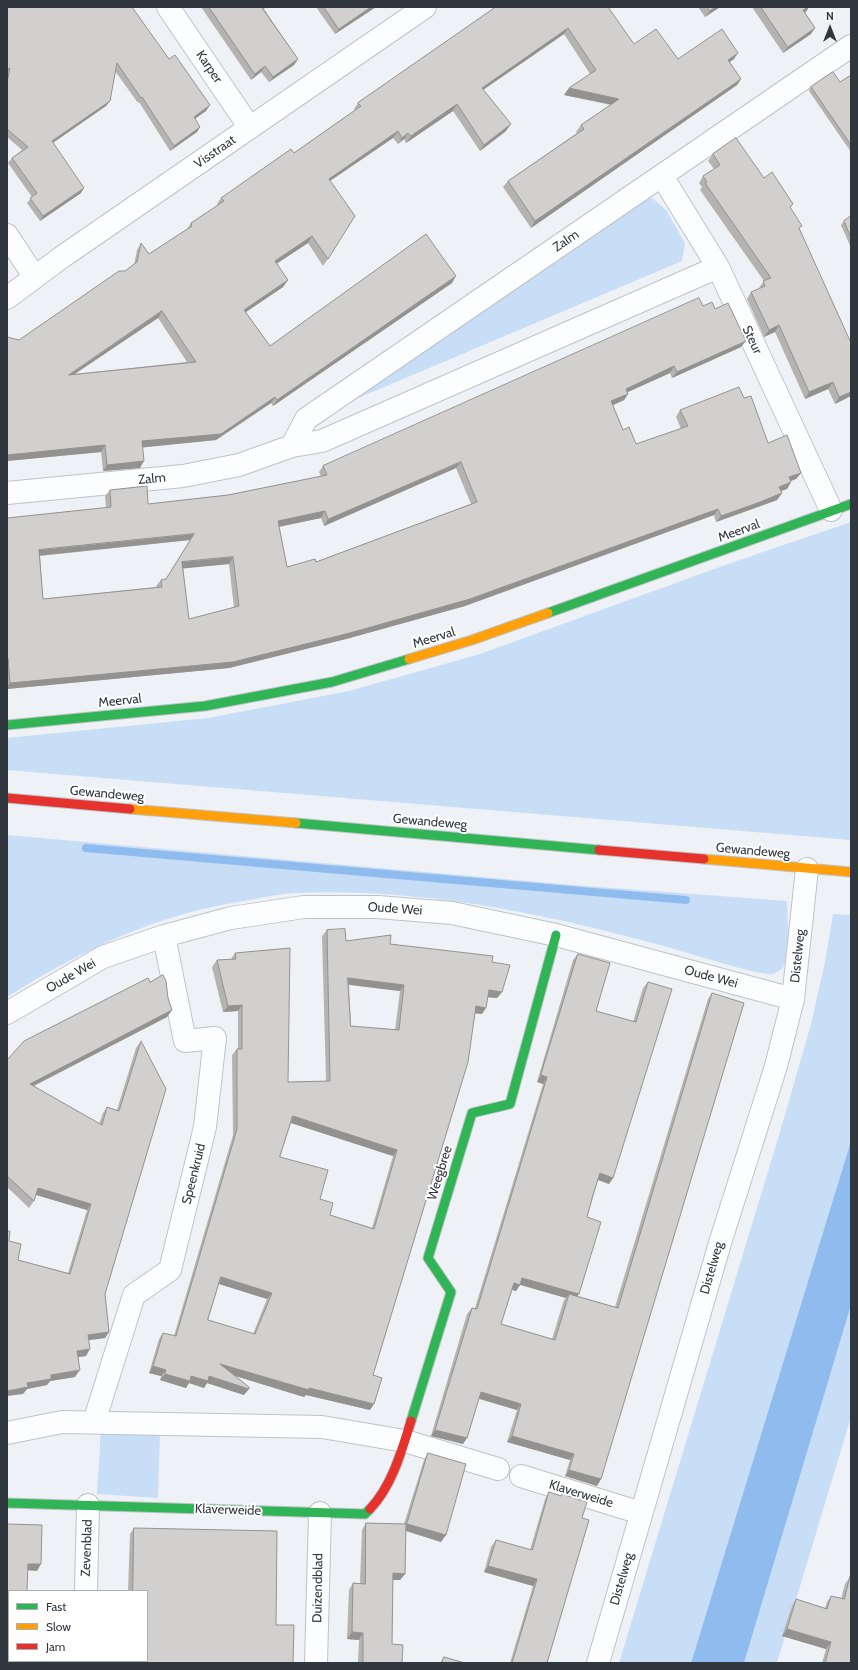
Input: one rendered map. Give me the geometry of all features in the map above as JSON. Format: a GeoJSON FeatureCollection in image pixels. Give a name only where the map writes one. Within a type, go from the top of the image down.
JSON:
{"type":"FeatureCollection","features":[{"type":"Feature","properties":{"kind":"street","name":"Karper"},"geometry":{"type":"LineString","coordinates":[[168,7],[250,128]]}},
{"type":"Feature","properties":{"kind":"street","name":"Visstraat"},"geometry":{"type":"LineString","coordinates":[[7,298],[34,276],[425,7]]}},
{"type":"Feature","properties":{"kind":"street","name":"Zalm"},"geometry":{"type":"LineString","coordinates":[[292,446],[306,419],[851,46]]}},
{"type":"Feature","properties":{"kind":"street","name":"Steur"},"geometry":{"type":"LineString","coordinates":[[662,176],[718,267],[841,507]]}},
{"type":"Feature","properties":{"kind":"street"},"geometry":{"type":"LineString","coordinates":[[7,235],[34,276]]}},
{"type":"Feature","properties":{"kind":"street","name":"Zalm"},"geometry":{"type":"LineString","coordinates":[[7,493],[183,476],[239,465],[292,446],[322,440],[718,267]]}},
{"type":"Feature","properties":{"kind":"street","name":"Meerval"},"geometry":{"type":"LineString","coordinates":[[7,725],[206,706],[332,682],[472,640],[841,507]]}},
{"type":"Feature","properties":{"kind":"street","name":"Gewandeweg"},"geometry":{"type":"LineString","coordinates":[[7,798],[851,872]]}},
{"type":"Feature","properties":{"kind":"street","name":"Distelweg"},"geometry":{"type":"LineString","coordinates":[[598,1663],[720,1242],[776,1066],[793,999],[807,869]]}},
{"type":"Feature","properties":{"kind":"street","name":"Oude Wei"},"geometry":{"type":"LineString","coordinates":[[7,1013],[103,957],[164,936],[231,918],[304,908],[378,907],[452,914],[556,935],[793,999]]}},
{"type":"Feature","properties":{"kind":"street","name":"Weegbree"},"geometry":{"type":"LineString","coordinates":[[404,1441],[451,1292],[428,1258],[472,1113],[510,1104],[556,935]]}},
{"type":"Feature","properties":{"kind":"street","name":"Speenkruid"},"geometry":{"type":"LineString","coordinates":[[94,1422],[134,1295],[170,1270],[205,1127],[215,1038],[185,1041],[164,936]]}},
{"type":"Feature","properties":{"kind":"street"},"geometry":{"type":"LineString","coordinates":[[7,1433],[62,1422],[322,1427],[404,1441],[498,1469]]}},
{"type":"Feature","properties":{"kind":"street","name":"Klaverweide"},"geometry":{"type":"LineString","coordinates":[[7,1503],[365,1514],[382,1496],[404,1441]]}},
{"type":"Feature","properties":{"kind":"street","name":"Klaverweide"},"geometry":{"type":"LineString","coordinates":[[521,1476],[642,1513]]}},
{"type":"Feature","properties":{"kind":"street","name":"Zevenblad"},"geometry":{"type":"LineString","coordinates":[[86,1590],[88,1505]]}},
{"type":"Feature","properties":{"kind":"street","name":"Duizendblad"},"geometry":{"type":"LineString","coordinates":[[316,1663],[320,1513]]}},
{"type":"Feature","properties":{"kind":"shaded area"},"geometry":{"type":"Polygon","coordinates":[[[652,198],[666,210],[685,243],[682,261],[337,407],[635,202],[652,198]]]}},
{"type":"Feature","properties":{"kind":"shaded area"},"geometry":{"type":"Polygon","coordinates":[[[851,522],[851,840],[7,770],[7,738],[208,718],[349,691],[480,654],[728,564],[851,522]]]}},
{"type":"Feature","properties":{"kind":"shaded area"},"geometry":{"type":"Polygon","coordinates":[[[7,835],[573,885],[787,901],[789,950],[783,968],[773,974],[766,974],[738,968],[618,934],[527,913],[481,905],[435,899],[342,892],[295,893],[217,906],[154,923],[94,948],[36,979],[7,997],[7,835]]]}},
{"type":"Feature","properties":{"kind":"shaded area"},"geometry":{"type":"Polygon","coordinates":[[[833,914],[851,915],[851,1141],[691,1663],[619,1663],[780,1132],[811,1024],[825,962],[833,914]]]}},
{"type":"Feature","properties":{"kind":"shaded area"},"geometry":{"type":"Polygon","coordinates":[[[851,1305],[851,1417],[777,1663],[744,1663],[851,1305]]]}},
{"type":"Feature","properties":{"kind":"shaded area"},"geometry":{"type":"Polygon","coordinates":[[[101,1429],[160,1431],[158,1498],[97,1494],[101,1429]]]}},
{"type":"Feature","properties":{"kind":"water"},"geometry":{"type":"Polygon","coordinates":[[[851,1141],[851,1305],[744,1663],[691,1663],[851,1141]]]}},
{"type":"Feature","properties":{"kind":"building"},"geometry":{"type":"Polygon","coordinates":[[[7,7],[132,7],[169,59],[175,55],[210,105],[194,117],[200,127],[174,146],[142,97],[141,98],[117,63],[110,101],[52,141],[84,188],[43,216],[30,198],[37,193],[12,158],[28,147],[7,129],[7,82],[10,68],[7,70],[7,7]]]}},
{"type":"Feature","properties":{"kind":"building"},"geometry":{"type":"Polygon","coordinates":[[[209,7],[263,7],[262,8],[298,59],[273,77],[265,66],[255,74],[209,7]]]}},
{"type":"Feature","properties":{"kind":"building"},"geometry":{"type":"Polygon","coordinates":[[[324,7],[371,7],[339,29],[324,7]]]}},
{"type":"Feature","properties":{"kind":"building"},"geometry":{"type":"Polygon","coordinates":[[[496,7],[608,7],[634,44],[656,29],[678,59],[722,29],[738,53],[728,60],[741,79],[535,221],[508,181],[584,129],[581,125],[619,99],[569,88],[596,70],[568,28],[482,88],[511,124],[484,145],[457,104],[411,136],[408,133],[402,138],[398,131],[329,179],[355,216],[328,259],[312,236],[275,261],[288,280],[244,310],[270,346],[426,234],[456,276],[277,400],[275,397],[221,434],[142,441],[144,461],[107,465],[105,445],[7,455],[7,337],[19,340],[119,271],[125,271],[137,262],[141,243],[149,254],[192,226],[191,223],[224,201],[221,198],[291,149],[294,153],[361,106],[358,103],[496,7]],[[162,311],[69,375],[196,362],[162,311]]]}},
{"type":"Feature","properties":{"kind":"building"},"geometry":{"type":"Polygon","coordinates":[[[707,7],[715,7],[710,11],[707,7]]]}},
{"type":"Feature","properties":{"kind":"building"},"geometry":{"type":"Polygon","coordinates":[[[761,7],[808,7],[803,10],[815,28],[788,47],[761,7]]]}},
{"type":"Feature","properties":{"kind":"building"},"geometry":{"type":"Polygon","coordinates":[[[833,72],[840,82],[851,75],[851,145],[811,87],[833,72]]]}},
{"type":"Feature","properties":{"kind":"building"},"geometry":{"type":"Polygon","coordinates":[[[736,138],[764,178],[772,172],[793,204],[790,207],[802,226],[799,228],[851,343],[851,392],[839,397],[833,382],[809,392],[779,325],[769,330],[751,292],[765,286],[763,281],[771,278],[705,183],[707,182],[703,176],[720,165],[713,154],[736,138]]]}},
{"type":"Feature","properties":{"kind":"building"},"geometry":{"type":"Polygon","coordinates":[[[851,216],[851,238],[844,221],[851,216]]]}},
{"type":"Feature","properties":{"kind":"building"},"geometry":{"type":"Polygon","coordinates":[[[699,298],[703,306],[712,302],[715,309],[728,303],[746,341],[677,372],[674,366],[626,389],[628,394],[611,401],[623,430],[629,427],[636,444],[688,426],[680,410],[739,387],[744,398],[751,396],[768,443],[787,435],[801,473],[789,477],[791,482],[779,487],[782,493],[721,516],[718,509],[470,599],[350,633],[233,662],[10,683],[7,658],[7,518],[111,507],[110,490],[147,486],[148,504],[228,495],[327,475],[323,466],[699,298]],[[461,462],[328,519],[325,511],[278,521],[287,567],[315,559],[316,562],[477,502],[461,462]],[[194,534],[39,550],[43,599],[162,587],[161,580],[166,579],[194,534]],[[233,557],[182,562],[189,619],[239,606],[233,557]]]}},
{"type":"Feature","properties":{"kind":"building"},"geometry":{"type":"Polygon","coordinates":[[[345,929],[346,941],[391,935],[390,944],[493,956],[492,962],[510,965],[502,992],[489,990],[486,1008],[476,1006],[468,1062],[373,1375],[382,1378],[374,1404],[309,1388],[309,1390],[220,1364],[249,1387],[249,1389],[209,1376],[208,1381],[191,1376],[190,1381],[165,1374],[166,1370],[153,1366],[163,1333],[176,1336],[237,1129],[237,1049],[242,1049],[242,1005],[228,1006],[217,960],[236,959],[235,953],[290,948],[288,1082],[330,1081],[327,930],[345,929]],[[348,978],[351,1026],[399,1030],[404,985],[348,978]],[[293,1116],[280,1157],[328,1170],[320,1199],[333,1203],[330,1215],[374,1229],[397,1150],[293,1116]],[[221,1277],[208,1320],[255,1334],[272,1293],[221,1277]]]}},
{"type":"Feature","properties":{"kind":"building"},"geometry":{"type":"Polygon","coordinates":[[[578,954],[610,963],[596,1011],[636,1022],[648,982],[672,989],[613,1178],[600,1173],[593,1195],[587,1217],[601,1222],[579,1294],[522,1278],[520,1285],[514,1283],[501,1324],[555,1340],[569,1294],[618,1308],[712,993],[744,1003],[601,1479],[569,1470],[574,1454],[512,1436],[521,1404],[481,1392],[467,1438],[435,1430],[472,1308],[477,1309],[547,1077],[541,1075],[578,954]]]}},
{"type":"Feature","properties":{"kind":"building"},"geometry":{"type":"Polygon","coordinates":[[[163,975],[166,981],[168,998],[172,1010],[30,1084],[102,1125],[107,1107],[119,1111],[141,1041],[166,1089],[105,1294],[109,1332],[88,1335],[90,1349],[77,1351],[80,1370],[51,1375],[51,1379],[27,1383],[28,1387],[7,1391],[7,1231],[10,1231],[9,1241],[21,1244],[18,1260],[70,1274],[91,1204],[38,1188],[34,1201],[7,1176],[7,1060],[24,1041],[148,978],[150,982],[163,975]]]}},
{"type":"Feature","properties":{"kind":"building"},"geometry":{"type":"Polygon","coordinates":[[[428,1453],[466,1464],[446,1535],[407,1524],[428,1453]]]}},
{"type":"Feature","properties":{"kind":"building"},"geometry":{"type":"Polygon","coordinates":[[[549,1492],[561,1496],[562,1494],[587,1502],[582,1518],[589,1520],[547,1663],[512,1663],[537,1579],[488,1566],[496,1540],[532,1550],[549,1492]]]}},
{"type":"Feature","properties":{"kind":"building"},"geometry":{"type":"Polygon","coordinates":[[[366,1523],[406,1524],[405,1574],[393,1573],[392,1644],[403,1645],[402,1663],[363,1663],[363,1633],[352,1632],[353,1583],[365,1584],[366,1523]]]}},
{"type":"Feature","properties":{"kind":"building"},"geometry":{"type":"Polygon","coordinates":[[[7,1524],[42,1525],[41,1564],[28,1564],[27,1590],[8,1590],[8,1662],[58,1663],[7,1663],[7,1524]]]}},
{"type":"Feature","properties":{"kind":"building"},"geometry":{"type":"Polygon","coordinates":[[[134,1528],[277,1531],[276,1625],[294,1625],[293,1663],[116,1663],[148,1662],[148,1590],[133,1590],[134,1528]]]}},
{"type":"Feature","properties":{"kind":"building"},"geometry":{"type":"Polygon","coordinates":[[[850,1577],[851,1663],[825,1663],[831,1642],[787,1629],[796,1599],[827,1609],[831,1596],[844,1599],[850,1577]]]}},
{"type":"Feature","properties":{"kind":"building"},"geometry":{"type":"Polygon","coordinates":[[[444,1657],[465,1663],[442,1663],[444,1657]]]}},
{"type":"Feature","properties":{"kind":"waterway"},"geometry":{"type":"LineString","coordinates":[[86,848],[686,900]]}},
{"type":"Feature","properties":{"kind":"traffic: fast"},"geometry":{"type":"LineString","coordinates":[[548,613],[851,504]]}},
{"type":"Feature","properties":{"kind":"traffic: fast"},"geometry":{"type":"LineString","coordinates":[[7,725],[205,706],[332,682],[409,659]]}},
{"type":"Feature","properties":{"kind":"traffic: fast"},"geometry":{"type":"LineString","coordinates":[[296,823],[599,850]]}},
{"type":"Feature","properties":{"kind":"traffic: fast"},"geometry":{"type":"LineString","coordinates":[[411,1421],[451,1292],[428,1258],[472,1113],[510,1104],[556,935]]}},
{"type":"Feature","properties":{"kind":"traffic: fast"},"geometry":{"type":"LineString","coordinates":[[7,1503],[365,1514],[370,1509]]}},
{"type":"Feature","properties":{"kind":"traffic: slow"},"geometry":{"type":"LineString","coordinates":[[409,659],[472,640],[548,613]]}},
{"type":"Feature","properties":{"kind":"traffic: slow"},"geometry":{"type":"LineString","coordinates":[[130,809],[296,823]]}},
{"type":"Feature","properties":{"kind":"traffic: slow"},"geometry":{"type":"LineString","coordinates":[[704,859],[851,872]]}},
{"type":"Feature","properties":{"kind":"traffic: jam"},"geometry":{"type":"LineString","coordinates":[[7,798],[130,809]]}},
{"type":"Feature","properties":{"kind":"traffic: jam"},"geometry":{"type":"LineString","coordinates":[[599,850],[704,859]]}},
{"type":"Feature","properties":{"kind":"traffic: jam"},"geometry":{"type":"LineString","coordinates":[[370,1509],[378,1500],[390,1479],[400,1456],[411,1421]]}}]}
